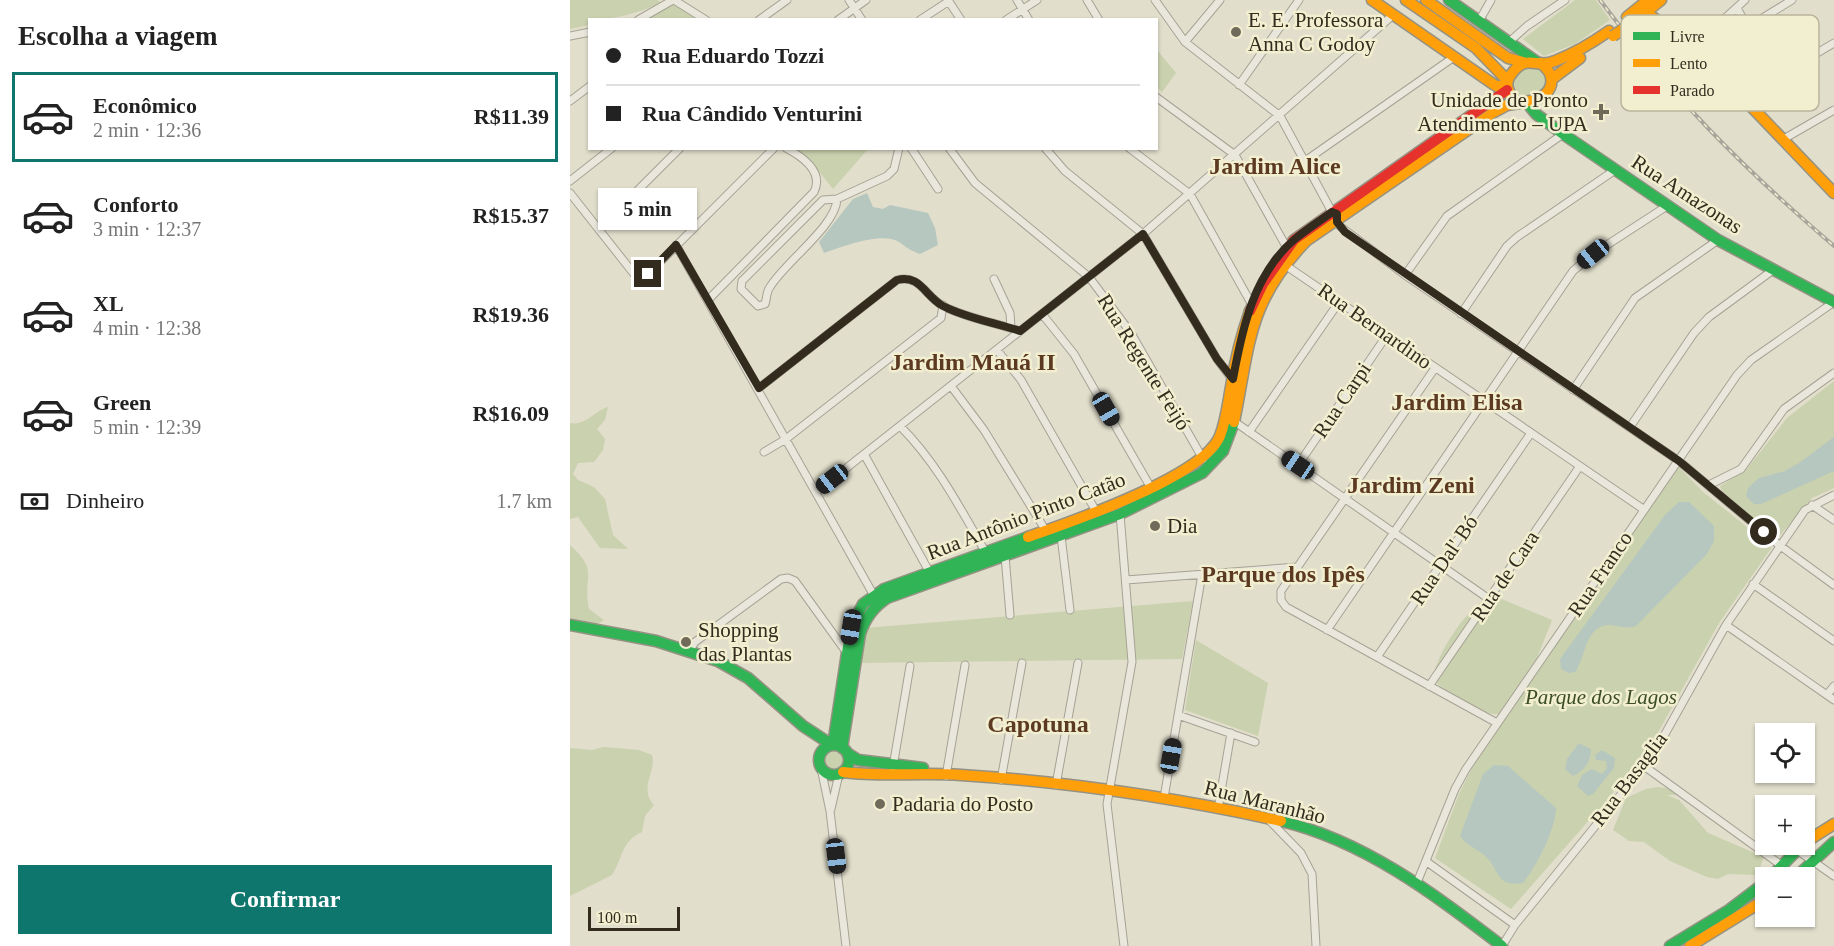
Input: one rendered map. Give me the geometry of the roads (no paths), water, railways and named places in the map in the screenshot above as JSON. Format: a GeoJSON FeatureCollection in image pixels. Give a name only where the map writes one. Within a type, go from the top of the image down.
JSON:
{"type":"FeatureCollection","features":[{"type":"Feature","properties":{"kind":"main road"},"geometry":{"type":"LineString","coordinates":[[1372,0],[1496,86],[1507,85]]}},
{"type":"Feature","properties":{"kind":"main road"},"geometry":{"type":"LineString","coordinates":[[1406,0],[1502,69],[1511,97],[1524,104],[1538,100],[1545,93],[1552,79],[1569,63],[1621,26]]}},
{"type":"Feature","properties":{"kind":"main road"},"geometry":{"type":"LineString","coordinates":[[1426,0],[1508,58],[1532,62]]}},
{"type":"Feature","properties":{"kind":"main road"},"geometry":{"type":"LineString","coordinates":[[1449,0],[1523,50],[1532,62],[1552,79]]}},
{"type":"Feature","properties":{"kind":"main road"},"geometry":{"type":"LineString","coordinates":[[1642,5],[1661,0]]}},
{"type":"Feature","properties":{"kind":"main road"},"geometry":{"type":"LineString","coordinates":[[1642,5],[1654,15]]}},
{"type":"Feature","properties":{"kind":"main road"},"geometry":{"type":"LineString","coordinates":[[1507,85],[1511,70],[1532,62],[1565,58],[1611,34]]}},
{"type":"Feature","properties":{"kind":"main road","name":"Rua Antônio Pinto Catão"},"geometry":{"type":"LineString","coordinates":[[839,748],[862,622],[876,605],[887,598],[1005,556],[1151,488],[1203,459],[1220,439],[1254,319],[1285,265],[1306,241],[1335,217],[1507,85]]}},
{"type":"Feature","properties":{"kind":"main road","name":"Rua Antônio Pinto Catão"},"geometry":{"type":"LineString","coordinates":[[873,594],[986,553],[1048,535],[1061,536],[1120,514],[1202,473],[1223,451],[1235,422],[1240,340],[1251,303],[1287,248],[1494,112],[1507,105],[1524,104]]}},
{"type":"Feature","properties":{"kind":"main road","name":"Rua Amazonas"},"geometry":{"type":"LineString","coordinates":[[1524,104],[1563,134],[1719,240],[1834,302]]}},
{"type":"Feature","properties":{"kind":"main road"},"geometry":{"type":"LineString","coordinates":[[1753,111],[1782,141],[1830,182],[1834,193]]}},
{"type":"Feature","properties":{"kind":"main road"},"geometry":{"type":"LineString","coordinates":[[1141,503],[1152,493],[1151,488]]}},
{"type":"Feature","properties":{"kind":"main road"},"geometry":{"type":"LineString","coordinates":[[925,585],[931,579],[930,573]]}},
{"type":"Feature","properties":{"kind":"main road"},"geometry":{"type":"LineString","coordinates":[[841,773],[848,765],[839,748],[847,654],[856,613],[873,594]]}},
{"type":"Feature","properties":{"kind":"main road","name":"Rua Maranhão"},"geometry":{"type":"LineString","coordinates":[[570,625],[664,641],[738,671],[766,691],[813,734],[858,760],[893,769],[1110,790],[1164,798],[1319,832],[1347,845],[1416,885],[1502,946]]}},
{"type":"Feature","properties":{"kind":"main road"},"geometry":{"type":"LineString","coordinates":[[813,734],[821,768]]}},
{"type":"Feature","properties":{"kind":"main road"},"geometry":{"type":"LineString","coordinates":[[819,757],[826,747],[839,748]]}},
{"type":"Feature","properties":{"kind":"main road","name":"Rua Maranhão"},"geometry":{"type":"LineString","coordinates":[[821,768],[829,775],[893,769]]}},
{"type":"Feature","properties":{"kind":"main road"},"geometry":{"type":"LineString","coordinates":[[1815,837],[1834,824]]}},
{"type":"Feature","properties":{"kind":"main road"},"geometry":{"type":"LineString","coordinates":[[1806,867],[1834,842]]}},
{"type":"Feature","properties":{"kind":"main road"},"geometry":{"type":"LineString","coordinates":[[1781,865],[1792,855]]}},
{"type":"Feature","properties":{"kind":"main road"},"geometry":{"type":"LineString","coordinates":[[1670,946],[1701,939],[1729,910],[1755,890]]}},
{"type":"Feature","properties":{"kind":"main road"},"geometry":{"type":"LineString","coordinates":[[1690,946],[1755,906]]}},
{"type":"Feature","properties":{"kind":"street"},"geometry":{"type":"LineString","coordinates":[[642,18],[673,0],[703,18]]}},
{"type":"Feature","properties":{"kind":"street"},"geometry":{"type":"LineString","coordinates":[[762,18],[787,0]]}},
{"type":"Feature","properties":{"kind":"street"},"geometry":{"type":"LineString","coordinates":[[849,0],[861,18]]}},
{"type":"Feature","properties":{"kind":"street"},"geometry":{"type":"LineString","coordinates":[[841,18],[866,0]]}},
{"type":"Feature","properties":{"kind":"street"},"geometry":{"type":"LineString","coordinates":[[1017,0],[1028,18]]}},
{"type":"Feature","properties":{"kind":"street"},"geometry":{"type":"LineString","coordinates":[[1009,18],[1037,0]]}},
{"type":"Feature","properties":{"kind":"street"},"geometry":{"type":"LineString","coordinates":[[1087,0],[1098,18]]}},
{"type":"Feature","properties":{"kind":"street"},"geometry":{"type":"LineString","coordinates":[[1155,0],[1185,42],[1280,116],[1345,232],[1461,314],[1679,461],[1779,545],[1834,585]]}},
{"type":"Feature","properties":{"kind":"street"},"geometry":{"type":"LineString","coordinates":[[1185,42],[1220,0]]}},
{"type":"Feature","properties":{"kind":"street"},"geometry":{"type":"LineString","coordinates":[[1239,85],[1299,0]]}},
{"type":"Feature","properties":{"kind":"street"},"geometry":{"type":"LineString","coordinates":[[1479,21],[1491,0]]}},
{"type":"Feature","properties":{"kind":"street"},"geometry":{"type":"LineString","coordinates":[[1509,42],[1527,26],[1565,0]]}},
{"type":"Feature","properties":{"kind":"street"},"geometry":{"type":"LineString","coordinates":[[1729,15],[1745,0]]}},
{"type":"Feature","properties":{"kind":"street"},"geometry":{"type":"LineString","coordinates":[[1766,15],[1792,0]]}},
{"type":"Feature","properties":{"kind":"street"},"geometry":{"type":"LineString","coordinates":[[923,18],[949,1],[960,18]]}},
{"type":"Feature","properties":{"kind":"street"},"geometry":{"type":"LineString","coordinates":[[1737,8],[1741,15]]}},
{"type":"Feature","properties":{"kind":"street"},"geometry":{"type":"LineString","coordinates":[[816,492],[1143,234],[1393,15]]}},
{"type":"Feature","properties":{"kind":"street"},"geometry":{"type":"LineString","coordinates":[[570,36],[588,32]]}},
{"type":"Feature","properties":{"kind":"street"},"geometry":{"type":"LineString","coordinates":[[1819,52],[1834,43]]}},
{"type":"Feature","properties":{"kind":"street"},"geometry":{"type":"LineString","coordinates":[[1305,161],[1454,57]]}},
{"type":"Feature","properties":{"kind":"street"},"geometry":{"type":"LineString","coordinates":[[570,101],[588,88]]}},
{"type":"Feature","properties":{"kind":"street"},"geometry":{"type":"LineString","coordinates":[[1158,98],[1235,155],[1287,248]]}},
{"type":"Feature","properties":{"kind":"street"},"geometry":{"type":"LineString","coordinates":[[1782,141],[1834,110]]}},
{"type":"Feature","properties":{"kind":"street"},"geometry":{"type":"LineString","coordinates":[[1405,275],[1447,216],[1563,134]]}},
{"type":"Feature","properties":{"kind":"street"},"geometry":{"type":"LineString","coordinates":[[570,181],[609,150]]}},
{"type":"Feature","properties":{"kind":"street"},"geometry":{"type":"LineString","coordinates":[[599,229],[678,150]]}},
{"type":"Feature","properties":{"kind":"street"},"geometry":{"type":"LineString","coordinates":[[570,192],[634,274],[648,274],[772,150]]}},
{"type":"Feature","properties":{"kind":"street"},"geometry":{"type":"LineString","coordinates":[[708,300],[814,192],[818,185],[816,175],[807,162],[789,150]]}},
{"type":"Feature","properties":{"kind":"street"},"geometry":{"type":"LineString","coordinates":[[837,199],[833,214],[777,276],[767,291],[765,304],[758,306],[741,289],[742,281],[823,200],[837,199],[887,176],[894,169],[899,150]]}},
{"type":"Feature","properties":{"kind":"street"},"geometry":{"type":"LineString","coordinates":[[912,150],[938,189]]}},
{"type":"Feature","properties":{"kind":"street","name":"Rua Regente Feijó"},"geometry":{"type":"LineString","coordinates":[[950,150],[975,183],[1089,277],[1131,333],[1203,459]]}},
{"type":"Feature","properties":{"kind":"street"},"geometry":{"type":"LineString","coordinates":[[1047,150],[1065,171],[1143,234],[1217,359],[1237,382]]}},
{"type":"Feature","properties":{"kind":"street"},"geometry":{"type":"LineString","coordinates":[[1132,150],[1190,194],[1251,303]]}},
{"type":"Feature","properties":{"kind":"street"},"geometry":{"type":"LineString","coordinates":[[1461,314],[1507,246],[1615,170]]}},
{"type":"Feature","properties":{"kind":"street"},"geometry":{"type":"LineString","coordinates":[[1327,630],[1573,271],[1593,254],[1667,206]]}},
{"type":"Feature","properties":{"kind":"street"},"geometry":{"type":"LineString","coordinates":[[1573,390],[1635,298],[1719,240]]}},
{"type":"Feature","properties":{"kind":"street"},"geometry":{"type":"LineString","coordinates":[[676,245],[759,388],[873,594]]}},
{"type":"Feature","properties":{"kind":"street","name":"Rua Bernardino"},"geometry":{"type":"LineString","coordinates":[[1285,265],[1644,509]]}},
{"type":"Feature","properties":{"kind":"street"},"geometry":{"type":"LineString","coordinates":[[1630,427],[1694,333],[1708,317],[1773,270]]}},
{"type":"Feature","properties":{"kind":"street"},"geometry":{"type":"LineString","coordinates":[[759,388],[897,280],[908,277],[918,282],[943,305],[1020,331]]}},
{"type":"Feature","properties":{"kind":"street"},"geometry":{"type":"LineString","coordinates":[[994,279],[1010,313],[1011,328]]}},
{"type":"Feature","properties":{"kind":"street"},"geometry":{"type":"LineString","coordinates":[[1249,432],[1339,302]]}},
{"type":"Feature","properties":{"kind":"street","name":"Rua Franco"},"geometry":{"type":"LineString","coordinates":[[1416,885],[1455,789],[1497,723],[1737,375],[1751,360],[1834,302]]}},
{"type":"Feature","properties":{"kind":"street"},"geometry":{"type":"LineString","coordinates":[[764,452],[786,439],[941,318],[943,305]]}},
{"type":"Feature","properties":{"kind":"street"},"geometry":{"type":"LineString","coordinates":[[1042,314],[1074,354],[1151,488]]}},
{"type":"Feature","properties":{"kind":"street","name":"Rua Carpi"},"geometry":{"type":"LineString","coordinates":[[1298,465],[1387,335]]}},
{"type":"Feature","properties":{"kind":"street"},"geometry":{"type":"LineString","coordinates":[[997,350],[1021,380],[1097,513]]}},
{"type":"Feature","properties":{"kind":"street"},"geometry":{"type":"LineString","coordinates":[[1436,368],[1281,591],[1281,600],[1286,607],[1497,723]]}},
{"type":"Feature","properties":{"kind":"street"},"geometry":{"type":"LineString","coordinates":[[1709,485],[1741,469],[1784,409],[1834,373]]}},
{"type":"Feature","properties":{"kind":"street"},"geometry":{"type":"LineString","coordinates":[[951,386],[984,430],[1048,535]]}},
{"type":"Feature","properties":{"kind":"street"},"geometry":{"type":"LineString","coordinates":[[1235,422],[1489,599]]}},
{"type":"Feature","properties":{"kind":"street"},"geometry":{"type":"LineString","coordinates":[[900,426],[924,451],[986,553]]}},
{"type":"Feature","properties":{"kind":"street","name":"Rua Dal' Bó"},"geometry":{"type":"LineString","coordinates":[[1377,657],[1532,433]]}},
{"type":"Feature","properties":{"kind":"street"},"geometry":{"type":"LineString","coordinates":[[864,454],[930,573]]}},
{"type":"Feature","properties":{"kind":"street","name":"Rua de Cara"},"geometry":{"type":"LineString","coordinates":[[1429,686],[1580,466]]}},
{"type":"Feature","properties":{"kind":"street","name":"Rua Basaglia"},"geometry":{"type":"LineString","coordinates":[[1502,946],[1515,925],[1644,766],[1665,734],[1726,625],[1804,510],[1834,495]]}},
{"type":"Feature","properties":{"kind":"street"},"geometry":{"type":"LineString","coordinates":[[1812,505],[1834,520]]}},
{"type":"Feature","properties":{"kind":"street"},"geometry":{"type":"LineString","coordinates":[[1120,514],[1132,662],[1107,804],[1124,946]]}},
{"type":"Feature","properties":{"kind":"street"},"geometry":{"type":"LineString","coordinates":[[1061,536],[1070,610]]}},
{"type":"Feature","properties":{"kind":"street"},"geometry":{"type":"LineString","coordinates":[[1005,556],[1010,615]]}},
{"type":"Feature","properties":{"kind":"street"},"geometry":{"type":"LineString","coordinates":[[1126,580],[1298,567]]}},
{"type":"Feature","properties":{"kind":"street"},"geometry":{"type":"LineString","coordinates":[[1164,798],[1202,574]]}},
{"type":"Feature","properties":{"kind":"street"},"geometry":{"type":"LineString","coordinates":[[690,650],[695,642],[781,579],[788,578],[795,581],[847,654]]}},
{"type":"Feature","properties":{"kind":"street"},"geometry":{"type":"LineString","coordinates":[[1753,584],[1834,641]]}},
{"type":"Feature","properties":{"kind":"street"},"geometry":{"type":"LineString","coordinates":[[1726,625],[1831,698],[1834,686]]}},
{"type":"Feature","properties":{"kind":"street"},"geometry":{"type":"LineString","coordinates":[[1001,780],[1022,663]]}},
{"type":"Feature","properties":{"kind":"street"},"geometry":{"type":"LineString","coordinates":[[1056,785],[1078,663]]}},
{"type":"Feature","properties":{"kind":"street"},"geometry":{"type":"LineString","coordinates":[[949,774],[965,665]]}},
{"type":"Feature","properties":{"kind":"street"},"geometry":{"type":"LineString","coordinates":[[893,769],[910,666]]}},
{"type":"Feature","properties":{"kind":"street"},"geometry":{"type":"LineString","coordinates":[[1178,715],[1255,742]]}},
{"type":"Feature","properties":{"kind":"street"},"geometry":{"type":"LineString","coordinates":[[1218,809],[1231,733]]}},
{"type":"Feature","properties":{"kind":"street"},"geometry":{"type":"LineString","coordinates":[[1644,766],[1781,865]]}},
{"type":"Feature","properties":{"kind":"street"},"geometry":{"type":"LineString","coordinates":[[821,768],[830,811],[846,946]]}},
{"type":"Feature","properties":{"kind":"street"},"geometry":{"type":"LineString","coordinates":[[830,811],[841,773]]}},
{"type":"Feature","properties":{"kind":"street"},"geometry":{"type":"LineString","coordinates":[[1268,819],[1301,853],[1312,874],[1316,946]]}},
{"type":"Feature","properties":{"kind":"street"},"geometry":{"type":"LineString","coordinates":[[1808,855],[1812,861],[1834,876]]}},
{"type":"Feature","properties":{"kind":"street"},"geometry":{"type":"LineString","coordinates":[[1427,862],[1515,925]]}},
{"type":"Feature","properties":{"kind":"railway"},"geometry":{"type":"LineString","coordinates":[[1600,0],[1621,27]]}},
{"type":"Feature","properties":{"kind":"railway"},"geometry":{"type":"LineString","coordinates":[[1692,111],[1769,188],[1834,246]]}},
{"type":"Feature","properties":{"kind":"place","name":"E. E. Professora Anna C Godoy"},"geometry":{"type":"Point","coordinates":[1236,32]}},
{"type":"Feature","properties":{"kind":"place","name":"Unidade de Pronto Atendimento – UPA"},"geometry":{"type":"Point","coordinates":[1601,112]}},
{"type":"Feature","properties":{"kind":"place","name":"Dia"},"geometry":{"type":"Point","coordinates":[1155,526]}},
{"type":"Feature","properties":{"kind":"place","name":"Shopping das Plantas"},"geometry":{"type":"Point","coordinates":[686,642]}},
{"type":"Feature","properties":{"kind":"place","name":"Padaria do Posto"},"geometry":{"type":"Point","coordinates":[880,804]}},
{"type":"Feature","properties":{"kind":"district","name":"Jardim Alice"},"geometry":{"type":"Point","coordinates":[1275,166]}},
{"type":"Feature","properties":{"kind":"district","name":"Jardim Mauá II"},"geometry":{"type":"Point","coordinates":[973,362]}},
{"type":"Feature","properties":{"kind":"district","name":"Jardim Elisa"},"geometry":{"type":"Point","coordinates":[1457,402]}},
{"type":"Feature","properties":{"kind":"district","name":"Jardim Zeni"},"geometry":{"type":"Point","coordinates":[1411,485]}},
{"type":"Feature","properties":{"kind":"district","name":"Parque dos Ipês"},"geometry":{"type":"Point","coordinates":[1283,574]}},
{"type":"Feature","properties":{"kind":"district","name":"Capotuna"},"geometry":{"type":"Point","coordinates":[1038,724]}},
{"type":"Feature","properties":{"kind":"park label","name":"Parque dos Lagos"},"geometry":{"type":"Point","coordinates":[1601,697]}}]}
